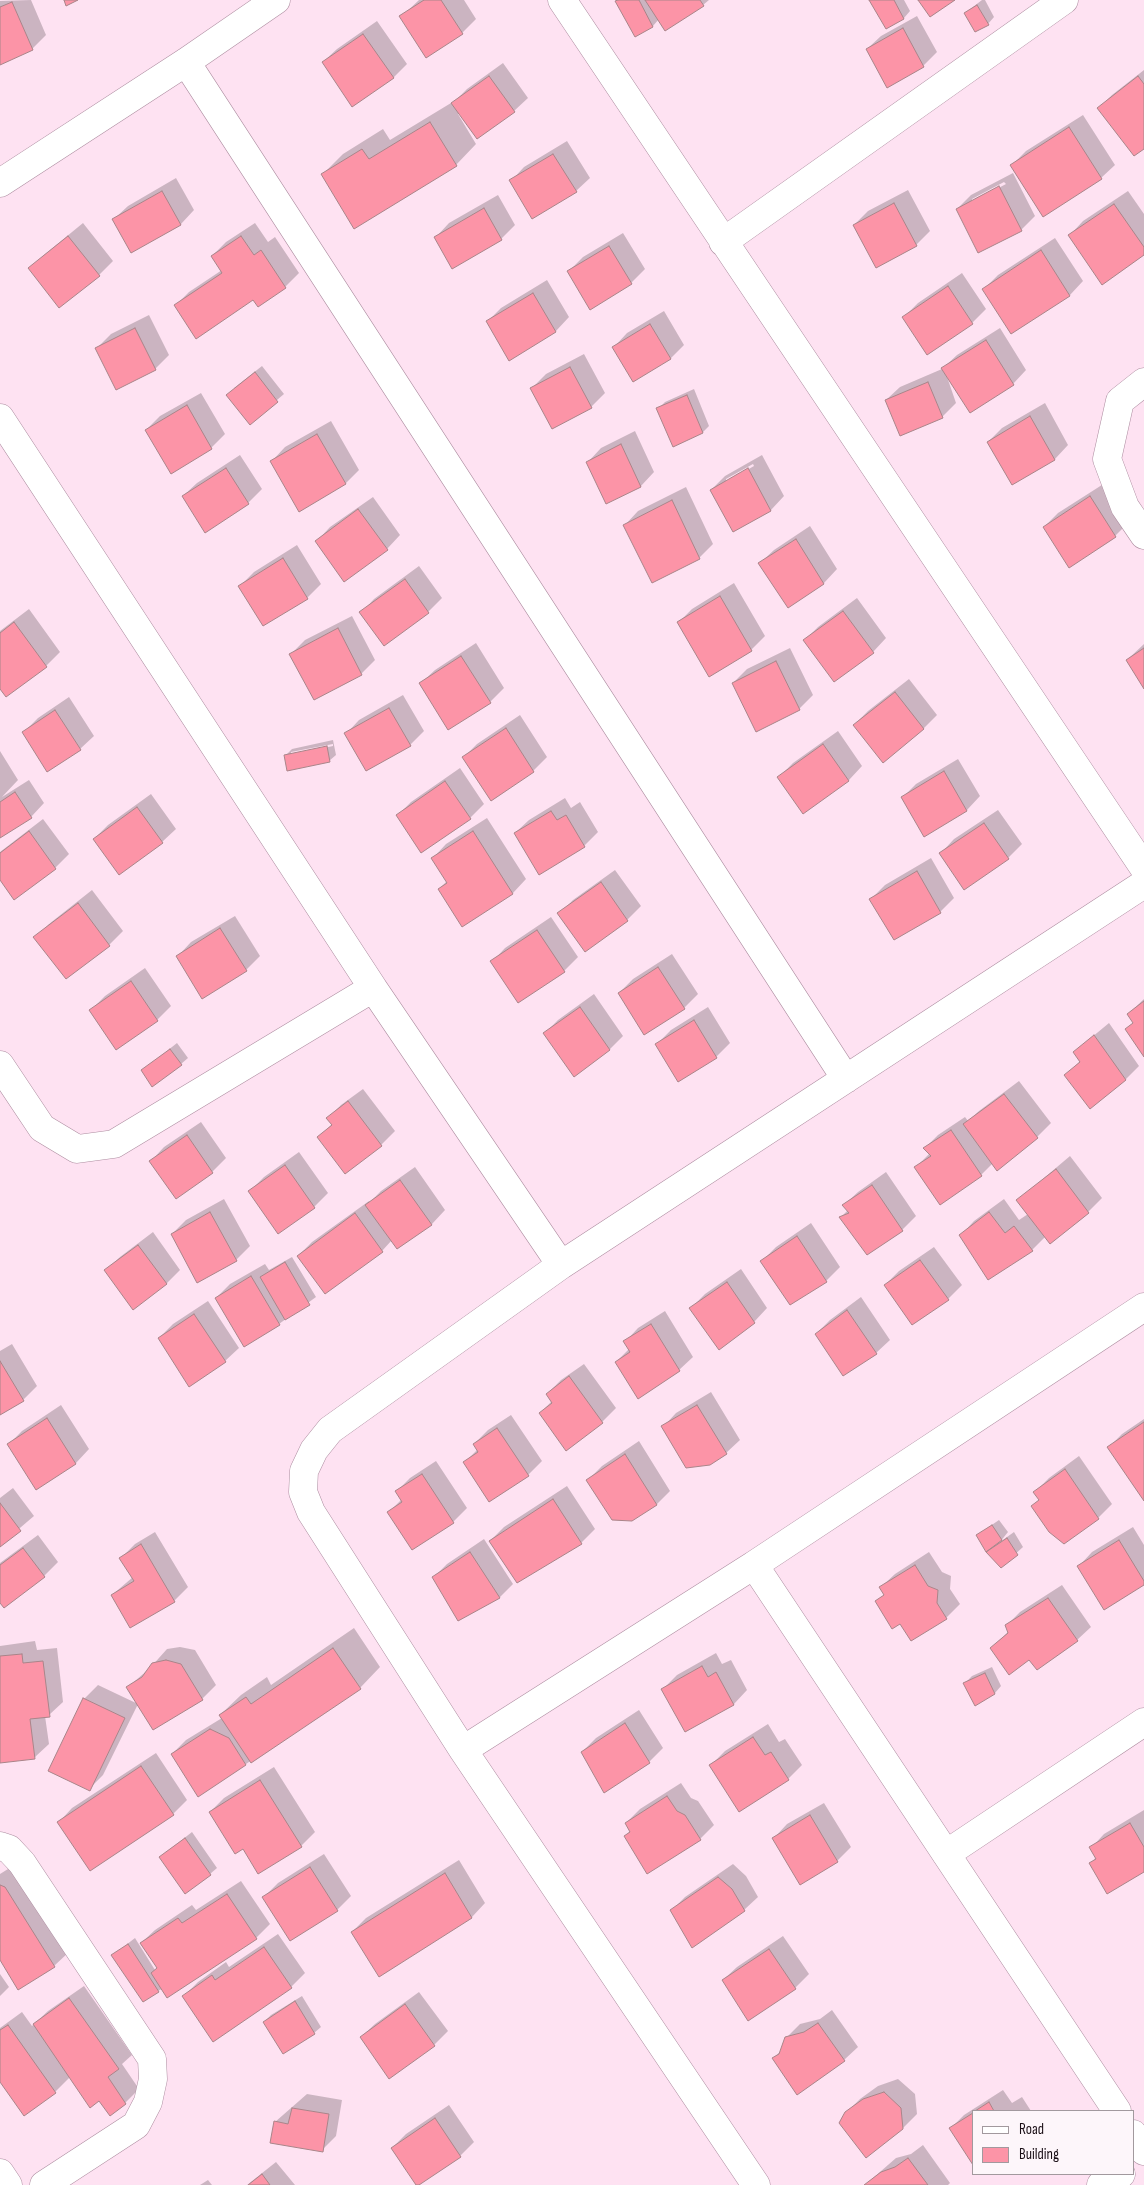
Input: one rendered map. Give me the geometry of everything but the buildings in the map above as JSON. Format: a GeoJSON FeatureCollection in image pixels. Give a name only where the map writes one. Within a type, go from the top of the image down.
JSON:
{"type":"FeatureCollection","features":[{"type":"Feature","properties":{"kind":"street"},"geometry":{"type":"LineString","coordinates":[[0,183],[186,62],[276,0]]}},
{"type":"Feature","properties":{"kind":"street"},"geometry":{"type":"LineString","coordinates":[[562,0],[1144,868]]}},
{"type":"Feature","properties":{"kind":"street"},"geometry":{"type":"LineString","coordinates":[[723,242],[1064,0]]}},
{"type":"Feature","properties":{"kind":"street"},"geometry":{"type":"LineString","coordinates":[[186,62],[846,1079]]}},
{"type":"Feature","properties":{"kind":"street"},"geometry":{"type":"LineString","coordinates":[[1144,382],[1120,401],[1107,458],[1125,507],[1144,535]]}},
{"type":"Feature","properties":{"kind":"street"},"geometry":{"type":"LineString","coordinates":[[0,418],[373,988],[561,1266]]}},
{"type":"Feature","properties":{"kind":"street"},"geometry":{"type":"LineString","coordinates":[[756,2185],[463,1750],[311,1512],[303,1492],[304,1471],[314,1450],[330,1430],[561,1266],[1144,884]]}},
{"type":"Feature","properties":{"kind":"street"},"geometry":{"type":"LineString","coordinates":[[0,1065],[42,1128],[77,1149],[114,1144],[373,988]]}},
{"type":"Feature","properties":{"kind":"street"},"geometry":{"type":"LineString","coordinates":[[463,1750],[754,1565],[1144,1307]]}},
{"type":"Feature","properties":{"kind":"street"},"geometry":{"type":"LineString","coordinates":[[754,1565],[1116,2110]]}},
{"type":"Feature","properties":{"kind":"street"},"geometry":{"type":"LineString","coordinates":[[946,1854],[1144,1722]]}},
{"type":"Feature","properties":{"kind":"street"},"geometry":{"type":"LineString","coordinates":[[0,1846],[9,1849],[22,1863],[152,2060],[153,2079],[148,2102],[136,2125],[44,2185]]}},
{"type":"Feature","properties":{"kind":"street"},"geometry":{"type":"LineString","coordinates":[[1134,2136],[1144,2151]]}},
{"type":"Feature","properties":{"kind":"street"},"geometry":{"type":"LineString","coordinates":[[0,2173],[8,2185]]}},
{"type":"Feature","properties":{"kind":"street"},"geometry":{"type":"LineString","coordinates":[[1101,2185],[1119,2175]]}}]}
